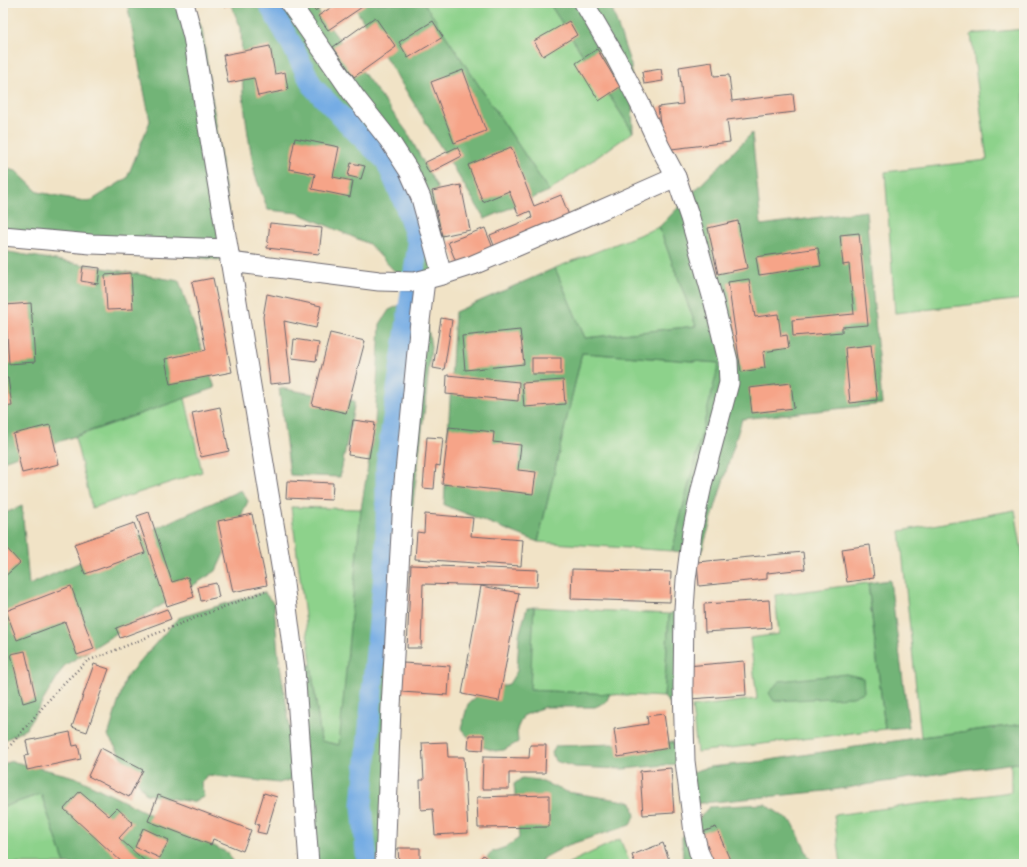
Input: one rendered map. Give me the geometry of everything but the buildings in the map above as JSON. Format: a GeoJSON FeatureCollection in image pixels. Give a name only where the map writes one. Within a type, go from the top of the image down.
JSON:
{"type":"FeatureCollection","features":[{"type":"Feature","properties":{"kind":"street"},"geometry":{"type":"LineString","coordinates":[[184,3],[193,37],[284,584],[295,669],[309,864]]}},
{"type":"Feature","properties":{"kind":"street"},"geometry":{"type":"LineString","coordinates":[[290,3],[355,97],[389,140],[410,171],[421,198],[428,279],[420,322],[404,482],[391,707],[385,864]]}},
{"type":"Feature","properties":{"kind":"street"},"geometry":{"type":"LineString","coordinates":[[584,3],[619,63],[676,178],[690,218],[714,303],[728,361],[729,383],[703,481],[692,532],[684,609],[682,686],[685,761],[694,833],[699,853],[704,864]]}},
{"type":"Feature","properties":{"kind":"street"},"geometry":{"type":"LineString","coordinates":[[3,236],[229,256],[379,281],[428,279],[473,265],[676,178]]}},
{"type":"Feature","properties":{"kind":"path"},"geometry":{"type":"LineString","coordinates":[[3,754],[60,687],[87,661],[284,584]]}},
{"type":"Feature","properties":{"kind":"green space"},"geometry":{"type":"Polygon","coordinates":[[[127,3],[192,3],[202,29],[236,262],[3,235],[3,168],[16,171],[38,192],[89,202],[127,178],[150,121],[127,3]]]}},
{"type":"Feature","properties":{"kind":"green space"},"geometry":{"type":"Polygon","coordinates":[[[230,3],[312,3],[407,132],[437,187],[447,233],[443,260],[433,277],[401,278],[369,244],[298,213],[268,210],[255,175],[243,96],[241,28],[230,3]]]}},
{"type":"Feature","properties":{"kind":"green space"},"geometry":{"type":"Polygon","coordinates":[[[352,3],[424,3],[549,191],[485,219],[352,3]]]}},
{"type":"Feature","properties":{"kind":"green space"},"geometry":{"type":"Polygon","coordinates":[[[424,3],[549,3],[633,132],[549,191],[424,3]]]}},
{"type":"Feature","properties":{"kind":"green space"},"geometry":{"type":"Polygon","coordinates":[[[549,3],[610,3],[631,65],[633,132],[549,3]]]}},
{"type":"Feature","properties":{"kind":"green space"},"geometry":{"type":"Polygon","coordinates":[[[1024,29],[1024,299],[895,313],[885,172],[987,160],[971,34],[1024,29]]]}},
{"type":"Feature","properties":{"kind":"green space"},"geometry":{"type":"Polygon","coordinates":[[[752,133],[761,225],[866,211],[882,404],[742,419],[701,554],[672,551],[719,363],[582,353],[538,542],[444,505],[455,312],[555,268],[585,338],[696,326],[659,227],[752,133]]]}},
{"type":"Feature","properties":{"kind":"green space"},"geometry":{"type":"Polygon","coordinates":[[[659,227],[696,326],[585,338],[555,268],[659,227]]]}},
{"type":"Feature","properties":{"kind":"green space"},"geometry":{"type":"Polygon","coordinates":[[[3,251],[179,281],[215,388],[3,461],[3,251]]]}},
{"type":"Feature","properties":{"kind":"green space"},"geometry":{"type":"Polygon","coordinates":[[[407,303],[419,308],[427,322],[431,347],[396,640],[391,864],[316,864],[298,664],[311,665],[321,741],[339,745],[361,509],[375,423],[380,324],[389,310],[407,303]]]}},
{"type":"Feature","properties":{"kind":"green space"},"geometry":{"type":"Polygon","coordinates":[[[582,353],[720,363],[672,551],[538,542],[582,353]]]}},
{"type":"Feature","properties":{"kind":"green space"},"geometry":{"type":"Polygon","coordinates":[[[279,388],[355,401],[340,477],[290,475],[279,388]]]}},
{"type":"Feature","properties":{"kind":"green space"},"geometry":{"type":"Polygon","coordinates":[[[185,398],[202,472],[92,508],[75,437],[185,398]]]}},
{"type":"Feature","properties":{"kind":"green space"},"geometry":{"type":"Polygon","coordinates":[[[241,490],[248,501],[216,571],[64,666],[26,729],[3,741],[3,514],[22,506],[29,585],[241,490]]]}},
{"type":"Feature","properties":{"kind":"green space"},"geometry":{"type":"Polygon","coordinates":[[[291,507],[361,509],[340,745],[321,741],[291,507]]]}},
{"type":"Feature","properties":{"kind":"green space"},"geometry":{"type":"Polygon","coordinates":[[[1015,510],[1024,563],[1024,724],[921,737],[900,531],[1015,510]]]}},
{"type":"Feature","properties":{"kind":"green space"},"geometry":{"type":"Polygon","coordinates":[[[890,580],[909,727],[885,729],[868,583],[890,580]]]}},
{"type":"Feature","properties":{"kind":"green space"},"geometry":{"type":"Polygon","coordinates":[[[868,583],[885,729],[697,752],[692,707],[757,699],[750,638],[779,634],[775,595],[868,583]]]}},
{"type":"Feature","properties":{"kind":"green space"},"geometry":{"type":"Polygon","coordinates":[[[264,592],[274,604],[278,653],[290,727],[293,779],[279,783],[207,775],[201,783],[204,797],[192,802],[146,794],[108,736],[126,677],[178,618],[264,592]]]}},
{"type":"Feature","properties":{"kind":"green space"},"geometry":{"type":"Polygon","coordinates":[[[534,607],[669,614],[664,697],[529,690],[534,607]]]}},
{"type":"Feature","properties":{"kind":"green space"},"geometry":{"type":"Polygon","coordinates":[[[534,607],[530,690],[610,694],[606,702],[595,707],[544,707],[523,716],[517,729],[518,742],[504,750],[495,751],[476,745],[461,729],[468,704],[484,690],[509,684],[517,671],[519,635],[527,608],[534,607]]]}},
{"type":"Feature","properties":{"kind":"green space"},"geometry":{"type":"Polygon","coordinates":[[[683,608],[676,702],[669,703],[664,697],[669,614],[683,608]]]}},
{"type":"Feature","properties":{"kind":"green space"},"geometry":{"type":"Polygon","coordinates":[[[846,674],[863,678],[864,692],[853,697],[774,701],[769,693],[779,681],[846,674]]]}},
{"type":"Feature","properties":{"kind":"green space"},"geometry":{"type":"Polygon","coordinates":[[[1024,724],[1024,762],[826,791],[693,804],[686,774],[709,767],[750,763],[921,737],[1024,724]]]}},
{"type":"Feature","properties":{"kind":"green space"},"geometry":{"type":"Polygon","coordinates":[[[672,742],[680,747],[683,752],[676,764],[623,769],[575,767],[555,761],[552,753],[556,746],[672,742]]]}},
{"type":"Feature","properties":{"kind":"green space"},"geometry":{"type":"Polygon","coordinates":[[[11,761],[75,777],[228,853],[235,864],[65,864],[41,794],[3,807],[3,765],[11,761]]]}},
{"type":"Feature","properties":{"kind":"green space"},"geometry":{"type":"Polygon","coordinates":[[[1024,762],[1024,861],[979,864],[841,864],[834,815],[1011,792],[1011,764],[1024,762]]]}},
{"type":"Feature","properties":{"kind":"green space"},"geometry":{"type":"Polygon","coordinates":[[[522,778],[538,780],[567,792],[632,802],[635,816],[630,825],[568,845],[542,859],[541,864],[482,864],[492,852],[506,847],[519,838],[514,784],[522,778]]]}},
{"type":"Feature","properties":{"kind":"green space"},"geometry":{"type":"Polygon","coordinates":[[[41,794],[65,864],[4,864],[3,807],[41,794]]]}},
{"type":"Feature","properties":{"kind":"green space"},"geometry":{"type":"Polygon","coordinates":[[[765,804],[793,823],[812,864],[683,864],[682,837],[709,807],[765,804]]]}},
{"type":"Feature","properties":{"kind":"green space"},"geometry":{"type":"Polygon","coordinates":[[[620,839],[630,864],[567,864],[620,839]]]}},
{"type":"Feature","properties":{"kind":"waterway"},"geometry":{"type":"LineString","coordinates":[[268,3],[292,45],[313,87],[386,161],[405,205],[418,244],[386,466],[386,555],[362,805],[367,864]]}}]}
